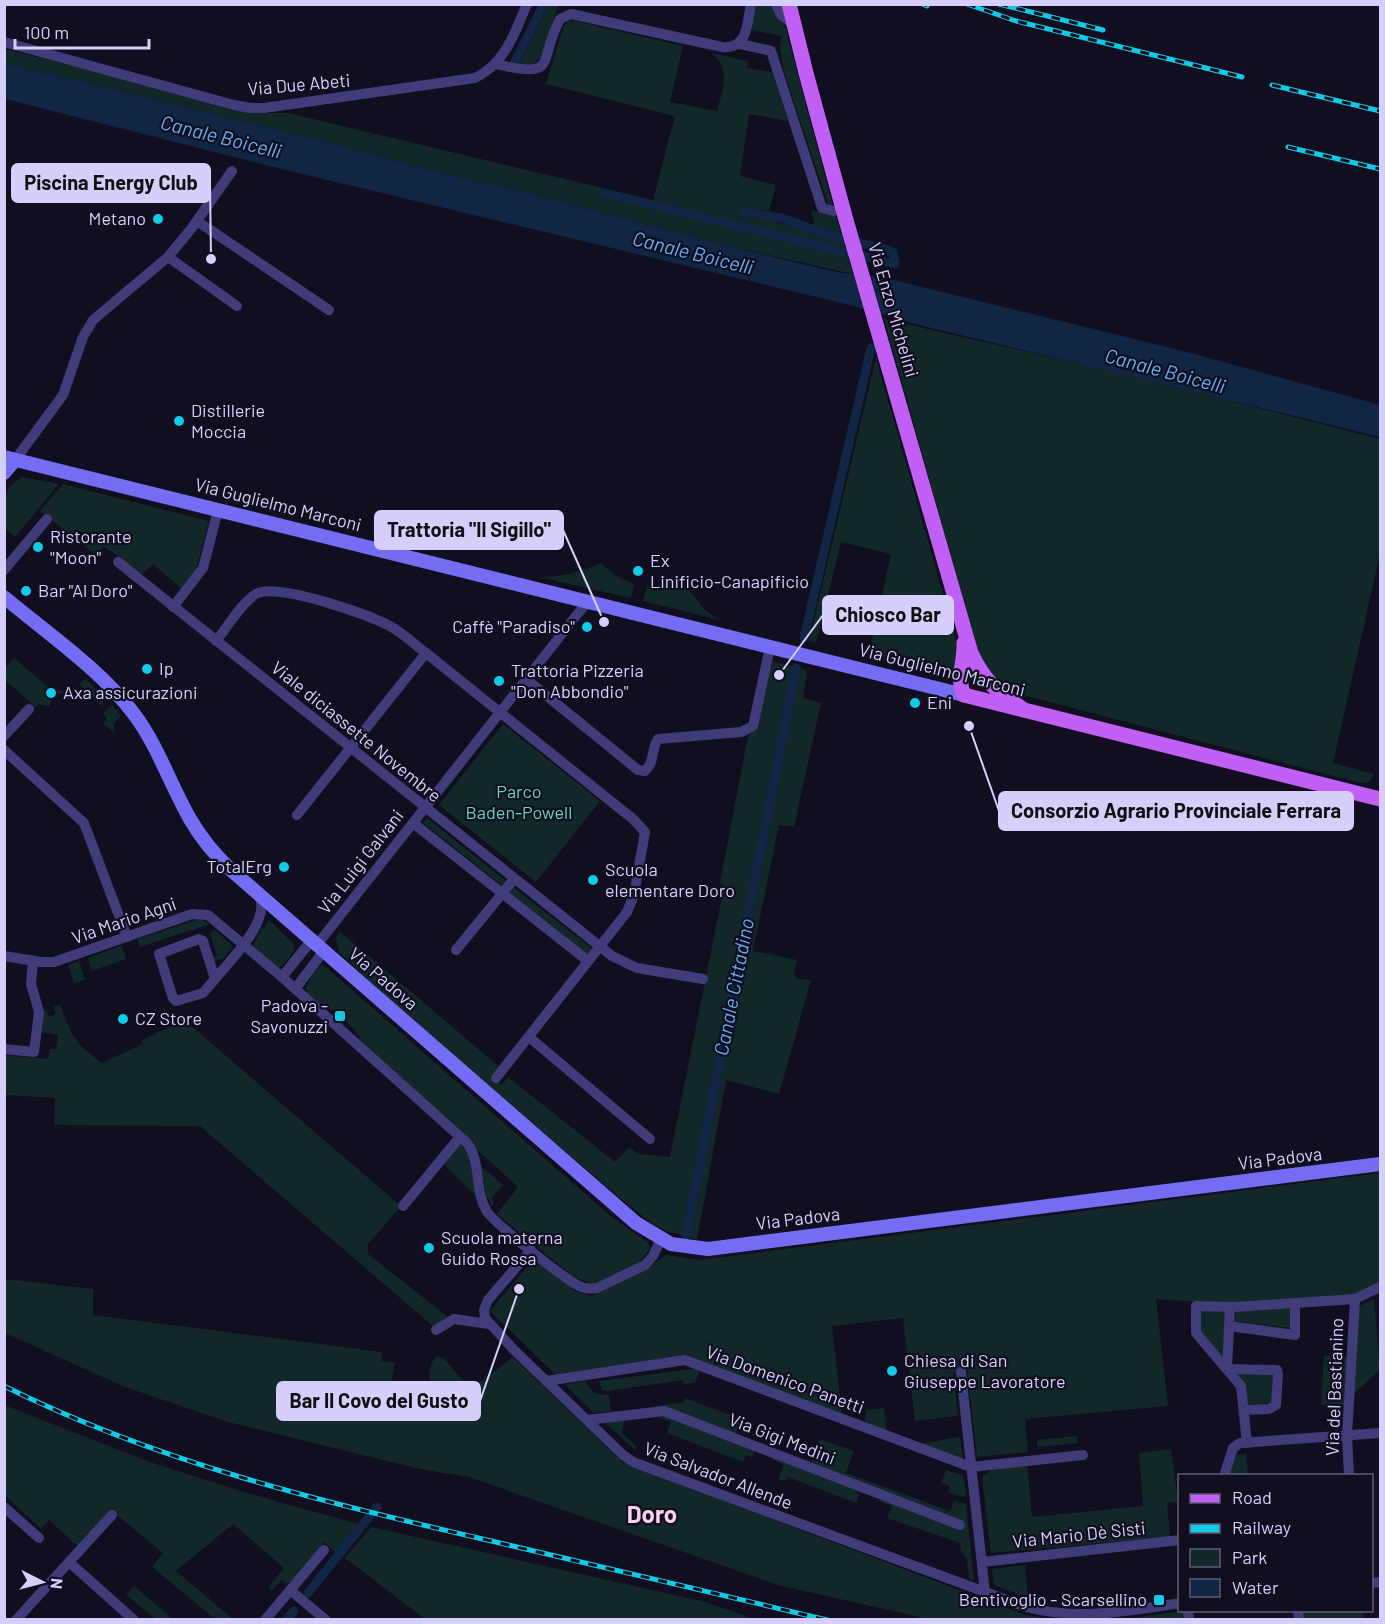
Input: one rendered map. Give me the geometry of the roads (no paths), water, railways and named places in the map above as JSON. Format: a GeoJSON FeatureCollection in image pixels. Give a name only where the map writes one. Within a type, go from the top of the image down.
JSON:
{"type":"FeatureCollection","features":[{"type":"Feature","properties":{"kind":"main road","name":"Via Enzo Michelini"},"geometry":{"type":"LineString","coordinates":[[789,4],[812,98],[974,661],[995,690],[1024,710]]}},
{"type":"Feature","properties":{"kind":"main road"},"geometry":{"type":"LineString","coordinates":[[4,473],[10,458]]}},
{"type":"Feature","properties":{"kind":"main road","name":"Via Guglielmo Marconi"},"geometry":{"type":"LineString","coordinates":[[10,458],[1380,799]]}},
{"type":"Feature","properties":{"kind":"main road","name":"Via Padova"},"geometry":{"type":"LineString","coordinates":[[4,597],[101,678],[125,703],[152,741],[198,832],[218,858],[636,1222],[671,1245],[708,1249],[1380,1164]]}},
{"type":"Feature","properties":{"kind":"main road","name":"Via Enzo Michelini"},"geometry":{"type":"LineString","coordinates":[[963,625],[964,656],[960,682],[964,695]]}},
{"type":"Feature","properties":{"kind":"main road"},"geometry":{"type":"LineString","coordinates":[[964,695],[972,682],[974,661]]}},
{"type":"Feature","properties":{"kind":"main road"},"geometry":{"type":"LineString","coordinates":[[924,685],[946,685],[961,675]]}},
{"type":"Feature","properties":{"kind":"street","name":"Via Due Abeti"},"geometry":{"type":"LineString","coordinates":[[4,42],[250,108],[292,105],[467,81],[483,74],[495,64],[506,49],[527,4]]}},
{"type":"Feature","properties":{"kind":"street"},"geometry":{"type":"LineString","coordinates":[[740,44],[745,34],[751,4]]}},
{"type":"Feature","properties":{"kind":"street"},"geometry":{"type":"LineString","coordinates":[[776,4],[781,15],[793,24]]}},
{"type":"Feature","properties":{"kind":"street"},"geometry":{"type":"LineString","coordinates":[[495,64],[528,71],[541,66],[546,60],[560,19],[571,14],[722,47],[740,44],[771,51],[822,208],[834,211]]}},
{"type":"Feature","properties":{"kind":"street"},"geometry":{"type":"LineString","coordinates":[[10,458],[63,395],[83,337],[93,320],[168,257],[232,171]]}},
{"type":"Feature","properties":{"kind":"street"},"geometry":{"type":"LineString","coordinates":[[197,220],[329,310]]}},
{"type":"Feature","properties":{"kind":"street"},"geometry":{"type":"LineString","coordinates":[[168,257],[237,306]]}},
{"type":"Feature","properties":{"kind":"street"},"geometry":{"type":"LineString","coordinates":[[173,607],[203,568],[218,510]]}},
{"type":"Feature","properties":{"kind":"street"},"geometry":{"type":"LineString","coordinates":[[4,570],[47,519]]}},
{"type":"Feature","properties":{"kind":"street","name":"Viale diciassette Novembre"},"geometry":{"type":"LineString","coordinates":[[117,562],[600,947],[621,961],[638,968],[704,979]]}},
{"type":"Feature","properties":{"kind":"street"},"geometry":{"type":"LineString","coordinates":[[216,641],[254,595],[266,591],[277,591],[358,612],[376,619],[393,628],[426,653],[633,819],[645,832],[631,905],[496,1078]]}},
{"type":"Feature","properties":{"kind":"street","name":"Via Luigi Galvani"},"geometry":{"type":"LineString","coordinates":[[317,946],[587,602]]}},
{"type":"Feature","properties":{"kind":"street"},"geometry":{"type":"LineString","coordinates":[[526,679],[638,770],[645,771],[650,766],[654,745],[658,739],[741,732],[753,726],[770,647]]}},
{"type":"Feature","properties":{"kind":"street"},"geometry":{"type":"LineString","coordinates":[[297,815],[426,653]]}},
{"type":"Feature","properties":{"kind":"street"},"geometry":{"type":"LineString","coordinates":[[4,736],[29,709]]}},
{"type":"Feature","properties":{"kind":"street"},"geometry":{"type":"LineString","coordinates":[[4,750],[84,823],[128,937]]}},
{"type":"Feature","properties":{"kind":"street","name":"Viale diciassette Novembre"},"geometry":{"type":"LineString","coordinates":[[413,823],[588,961]]}},
{"type":"Feature","properties":{"kind":"street"},"geometry":{"type":"LineString","coordinates":[[456,950],[514,879]]}},
{"type":"Feature","properties":{"kind":"street"},"geometry":{"type":"LineString","coordinates":[[214,980],[215,977],[202,939],[159,954],[173,998],[176,1000],[201,994],[214,980],[243,946],[261,915],[263,902],[259,895]]}},
{"type":"Feature","properties":{"kind":"street","name":"Via Mario Agni"},"geometry":{"type":"LineString","coordinates":[[4,956],[47,962],[62,960],[192,914],[204,914],[243,946]]}},
{"type":"Feature","properties":{"kind":"street"},"geometry":{"type":"LineString","coordinates":[[243,946],[282,977],[463,1140],[474,1156],[485,1208],[489,1214],[531,1250],[578,1285],[591,1289],[645,1265],[653,1256],[661,1239]]}},
{"type":"Feature","properties":{"kind":"street"},"geometry":{"type":"LineString","coordinates":[[282,977],[317,946]]}},
{"type":"Feature","properties":{"kind":"street","name":"Via Padova"},"geometry":{"type":"LineString","coordinates":[[294,989],[317,946]]}},
{"type":"Feature","properties":{"kind":"street"},"geometry":{"type":"LineString","coordinates":[[4,1049],[34,1052],[39,1012],[31,984],[33,961]]}},
{"type":"Feature","properties":{"kind":"street"},"geometry":{"type":"LineString","coordinates":[[529,1037],[650,1139]]}},
{"type":"Feature","properties":{"kind":"street"},"geometry":{"type":"LineString","coordinates":[[403,1206],[463,1140]]}},
{"type":"Feature","properties":{"kind":"street"},"geometry":{"type":"LineString","coordinates":[[436,1330],[454,1319],[487,1321],[484,1310],[488,1300],[531,1250]]}},
{"type":"Feature","properties":{"kind":"street"},"geometry":{"type":"LineString","coordinates":[[1247,1443],[1241,1386],[1196,1333],[1196,1306],[1230,1307],[1355,1299],[1380,1287]]}},
{"type":"Feature","properties":{"kind":"street","name":"Via del Bastianino"},"geometry":{"type":"LineString","coordinates":[[1349,1474],[1347,1435],[1355,1299]]}},
{"type":"Feature","properties":{"kind":"street"},"geometry":{"type":"LineString","coordinates":[[1229,1326],[1295,1335],[1295,1303]]}},
{"type":"Feature","properties":{"kind":"street"},"geometry":{"type":"LineString","coordinates":[[1227,1369],[1230,1307]]}},
{"type":"Feature","properties":{"kind":"street","name":"Via Salvador Allende"},"geometry":{"type":"LineString","coordinates":[[487,1321],[623,1455],[642,1466],[1026,1607],[1063,1614],[1096,1615],[1178,1603]]}},
{"type":"Feature","properties":{"kind":"street","name":"Via Domenico Panetti"},"geometry":{"type":"LineString","coordinates":[[546,1381],[685,1360],[971,1467]]}},
{"type":"Feature","properties":{"kind":"street"},"geometry":{"type":"LineString","coordinates":[[1227,1369],[1276,1370],[1275,1405],[1269,1409],[1244,1410]]}},
{"type":"Feature","properties":{"kind":"street"},"geometry":{"type":"LineString","coordinates":[[961,1372],[985,1593]]}},
{"type":"Feature","properties":{"kind":"street","name":"Via Gigi Medini"},"geometry":{"type":"LineString","coordinates":[[587,1420],[664,1411],[960,1525]]}},
{"type":"Feature","properties":{"kind":"street"},"geometry":{"type":"LineString","coordinates":[[1225,1474],[1233,1448],[1240,1443],[1380,1433]]}},
{"type":"Feature","properties":{"kind":"street"},"geometry":{"type":"LineString","coordinates":[[971,1467],[1083,1455]]}},
{"type":"Feature","properties":{"kind":"street"},"geometry":{"type":"LineString","coordinates":[[4,1507],[39,1538]]}},
{"type":"Feature","properties":{"kind":"street"},"geometry":{"type":"LineString","coordinates":[[16,1620],[112,1515]]}},
{"type":"Feature","properties":{"kind":"street","name":"Via Mario Dè Sisti"},"geometry":{"type":"LineString","coordinates":[[982,1562],[1178,1540]]}},
{"type":"Feature","properties":{"kind":"street"},"geometry":{"type":"LineString","coordinates":[[265,1620],[324,1550]]}},
{"type":"Feature","properties":{"kind":"street"},"geometry":{"type":"LineString","coordinates":[[69,1562],[134,1620]]}},
{"type":"Feature","properties":{"kind":"street"},"geometry":{"type":"LineString","coordinates":[[290,1590],[326,1620]]}},
{"type":"Feature","properties":{"kind":"water","name":"Canale Boicelli"},"geometry":{"type":"Polygon","coordinates":[[[5,63],[335,144],[449,175],[513,189],[732,247],[836,272],[886,278],[1191,353],[1380,405],[1380,437],[919,325],[850,305],[290,171],[5,99],[5,63]]]}},
{"type":"Feature","properties":{"kind":"waterway","name":"Canale Cittadino"},"geometry":{"type":"LineString","coordinates":[[515,62],[544,4]]}},
{"type":"Feature","properties":{"kind":"waterway"},"geometry":{"type":"LineString","coordinates":[[604,193],[895,264],[893,252],[885,249],[828,235],[782,218],[742,212]]}},
{"type":"Feature","properties":{"kind":"waterway"},"geometry":{"type":"LineString","coordinates":[[804,638],[871,348]]}},
{"type":"Feature","properties":{"kind":"waterway","name":"Canale Cittadino"},"geometry":{"type":"LineString","coordinates":[[686,1235],[796,668]]}},
{"type":"Feature","properties":{"kind":"waterway"},"geometry":{"type":"LineString","coordinates":[[308,1593],[377,1507]]}},
{"type":"Feature","properties":{"kind":"waterway"},"geometry":{"type":"LineString","coordinates":[[286,1620],[294,1611]]}},
{"type":"Feature","properties":{"kind":"railway"},"geometry":{"type":"LineString","coordinates":[[923,4],[927,6]]}},
{"type":"Feature","properties":{"kind":"railway"},"geometry":{"type":"LineString","coordinates":[[967,4],[1016,21],[1242,77]]}},
{"type":"Feature","properties":{"kind":"railway"},"geometry":{"type":"LineString","coordinates":[[999,4],[1103,30]]}},
{"type":"Feature","properties":{"kind":"railway"},"geometry":{"type":"LineString","coordinates":[[1272,85],[1380,111]]}},
{"type":"Feature","properties":{"kind":"railway"},"geometry":{"type":"LineString","coordinates":[[1288,147],[1380,169]]}},
{"type":"Feature","properties":{"kind":"railway"},"geometry":{"type":"LineString","coordinates":[[4,1386],[121,1437],[302,1495],[827,1620]]}},
{"type":"Feature","properties":{"kind":"place","name":"Metano"},"geometry":{"type":"Point","coordinates":[158,219]}},
{"type":"Feature","properties":{"kind":"place","name":"Piscina Energy Club"},"geometry":{"type":"Point","coordinates":[211,259]}},
{"type":"Feature","properties":{"kind":"place","name":"Distillerie Moccia"},"geometry":{"type":"Point","coordinates":[179,421]}},
{"type":"Feature","properties":{"kind":"place","name":"Ristorante \"Moon\""},"geometry":{"type":"Point","coordinates":[38,547]}},
{"type":"Feature","properties":{"kind":"place","name":"Ex Linificio-Canapificio"},"geometry":{"type":"Point","coordinates":[638,571]}},
{"type":"Feature","properties":{"kind":"place","name":"Bar \"Al Doro\""},"geometry":{"type":"Point","coordinates":[26,591]}},
{"type":"Feature","properties":{"kind":"place","name":"Trattoria \"Il Sigillo\""},"geometry":{"type":"Point","coordinates":[604,622]}},
{"type":"Feature","properties":{"kind":"place","name":"Caffè \"Paradiso\""},"geometry":{"type":"Point","coordinates":[587,627]}},
{"type":"Feature","properties":{"kind":"place","name":"Ip"},"geometry":{"type":"Point","coordinates":[147,669]}},
{"type":"Feature","properties":{"kind":"place","name":"Chiosco Bar"},"geometry":{"type":"Point","coordinates":[779,675]}},
{"type":"Feature","properties":{"kind":"place","name":"Trattoria Pizzeria \"Don Abbondio\""},"geometry":{"type":"Point","coordinates":[499,681]}},
{"type":"Feature","properties":{"kind":"place","name":"Axa assicurazioni"},"geometry":{"type":"Point","coordinates":[51,693]}},
{"type":"Feature","properties":{"kind":"place","name":"Eni"},"geometry":{"type":"Point","coordinates":[915,703]}},
{"type":"Feature","properties":{"kind":"place","name":"Consorzio Agrario Provinciale Ferrara"},"geometry":{"type":"Point","coordinates":[969,726]}},
{"type":"Feature","properties":{"kind":"place","name":"TotalErg"},"geometry":{"type":"Point","coordinates":[284,867]}},
{"type":"Feature","properties":{"kind":"place","name":"Scuola elementare Doro"},"geometry":{"type":"Point","coordinates":[593,880]}},
{"type":"Feature","properties":{"kind":"place","name":"Padova - Savonuzzi"},"geometry":{"type":"Point","coordinates":[340,1016]}},
{"type":"Feature","properties":{"kind":"place","name":"CZ Store"},"geometry":{"type":"Point","coordinates":[123,1019]}},
{"type":"Feature","properties":{"kind":"place","name":"Scuola materna Guido Rossa"},"geometry":{"type":"Point","coordinates":[429,1248]}},
{"type":"Feature","properties":{"kind":"place","name":"Bar Il Covo del Gusto"},"geometry":{"type":"Point","coordinates":[519,1289]}},
{"type":"Feature","properties":{"kind":"place","name":"Chiesa di San Giuseppe Lavoratore"},"geometry":{"type":"Point","coordinates":[892,1371]}},
{"type":"Feature","properties":{"kind":"place","name":"Bentivoglio - Scarsellino"},"geometry":{"type":"Point","coordinates":[1159,1600]}},
{"type":"Feature","properties":{"kind":"district","name":"Doro"},"geometry":{"type":"Point","coordinates":[652,1515]}},
{"type":"Feature","properties":{"kind":"park label","name":"Parco Baden-Powell"},"geometry":{"type":"Point","coordinates":[519,802]}}]}
